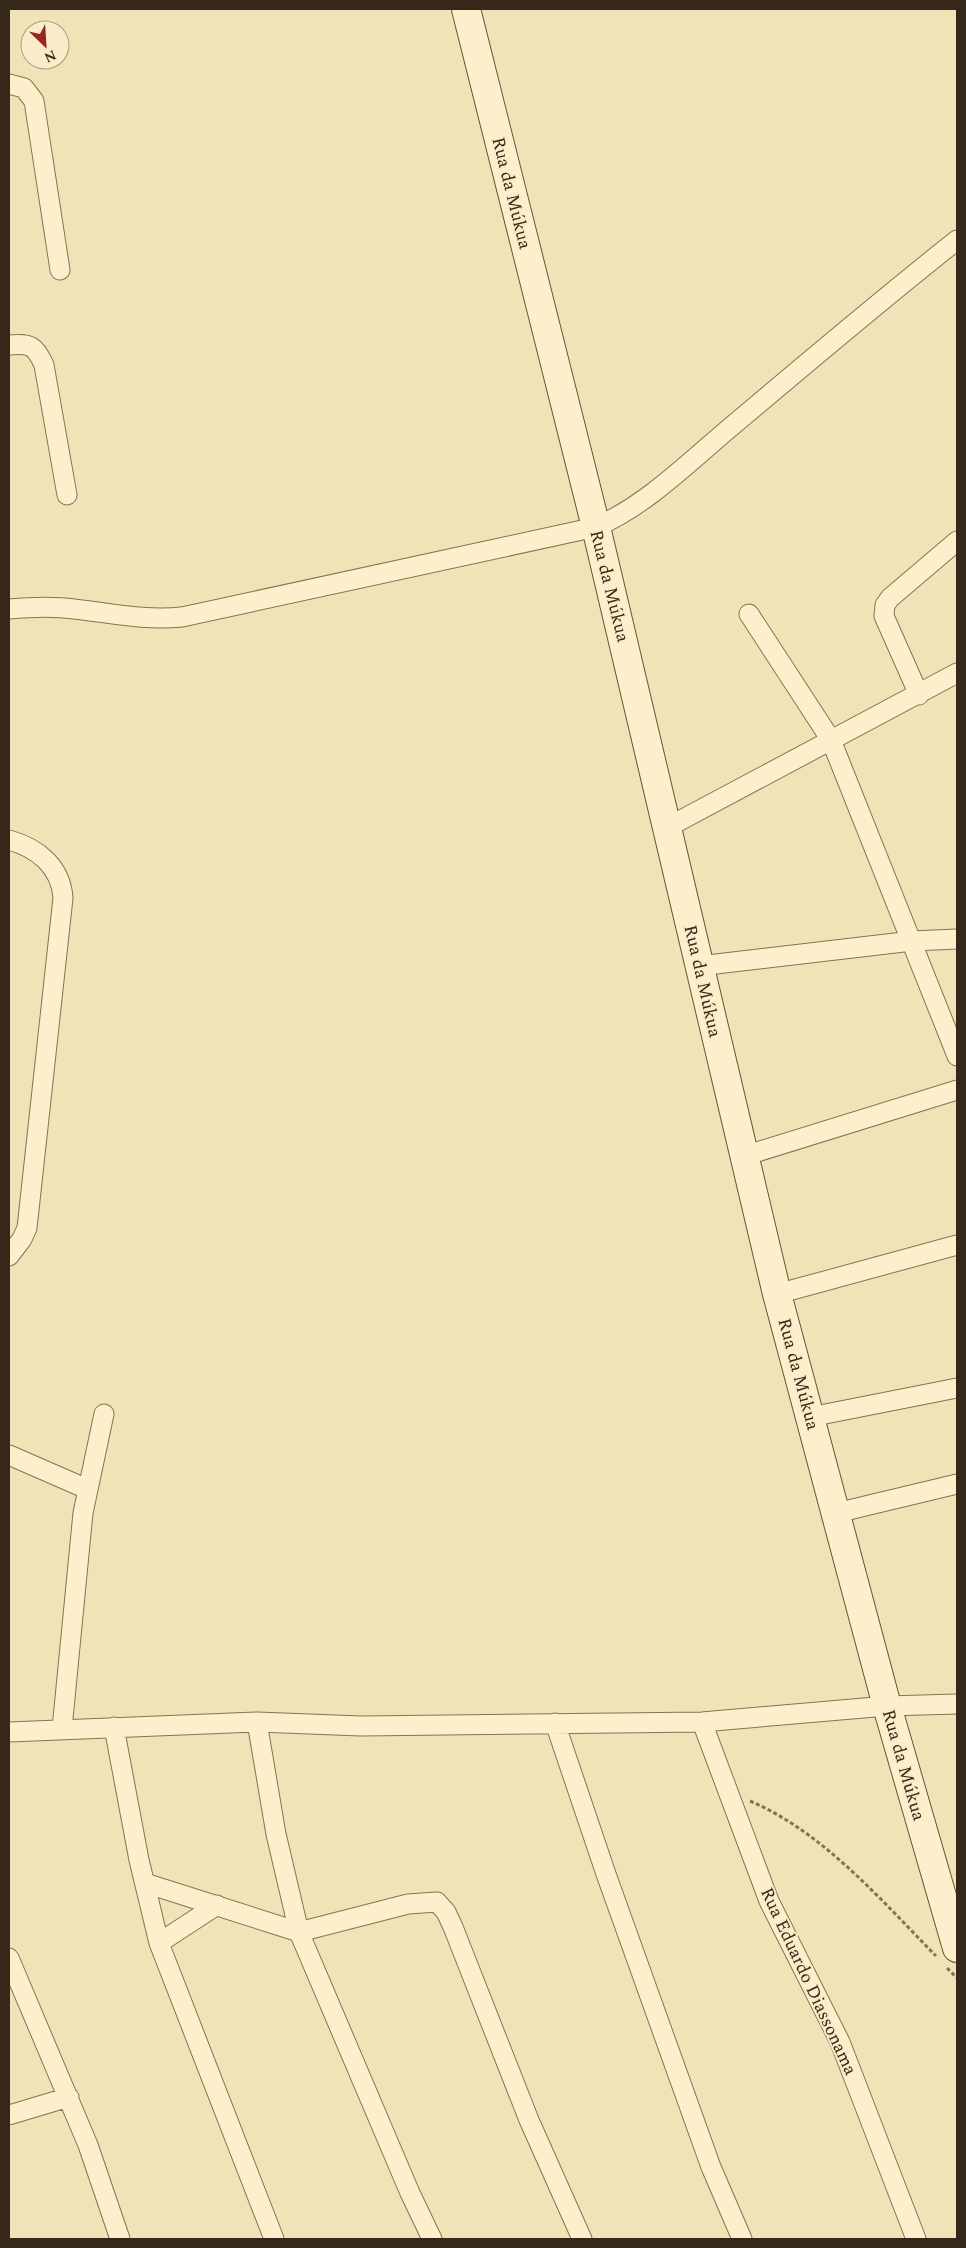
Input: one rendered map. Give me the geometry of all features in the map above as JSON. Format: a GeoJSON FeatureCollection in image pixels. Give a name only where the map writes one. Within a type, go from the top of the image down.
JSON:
{"type":"FeatureCollection","features":[{"type":"Feature","properties":{"kind":"street","name":"Rua da Múkua"},"geometry":{"type":"LineString","coordinates":[[466,9],[596,527],[777,1294],[887,1706],[946,1956]]}},
{"type":"Feature","properties":{"kind":"street"},"geometry":{"type":"LineString","coordinates":[[9,84],[24,88],[34,101],[60,270]]}},
{"type":"Feature","properties":{"kind":"street"},"geometry":{"type":"LineString","coordinates":[[9,609],[36,607],[74,609],[156,620],[182,617],[596,527],[627,510],[675,474],[957,240]]}},
{"type":"Feature","properties":{"kind":"street"},"geometry":{"type":"LineString","coordinates":[[9,345],[26,343],[38,351],[44,365],[67,495]]}},
{"type":"Feature","properties":{"kind":"street"},"geometry":{"type":"LineString","coordinates":[[919,695],[884,616],[886,605],[890,598],[957,541]]}},
{"type":"Feature","properties":{"kind":"street"},"geometry":{"type":"LineString","coordinates":[[749,614],[831,740],[957,1056]]}},
{"type":"Feature","properties":{"kind":"street"},"geometry":{"type":"LineString","coordinates":[[668,827],[919,695],[957,673]]}},
{"type":"Feature","properties":{"kind":"street"},"geometry":{"type":"LineString","coordinates":[[9,840],[32,849],[52,865],[60,881],[63,898],[27,1228],[22,1239],[9,1256]]}},
{"type":"Feature","properties":{"kind":"street"},"geometry":{"type":"LineString","coordinates":[[699,966],[912,941],[957,939]]}},
{"type":"Feature","properties":{"kind":"street"},"geometry":{"type":"LineString","coordinates":[[744,1156],[957,1090]]}},
{"type":"Feature","properties":{"kind":"street"},"geometry":{"type":"LineString","coordinates":[[777,1294],[957,1245]]}},
{"type":"Feature","properties":{"kind":"street"},"geometry":{"type":"LineString","coordinates":[[810,1417],[957,1388]]}},
{"type":"Feature","properties":{"kind":"street"},"geometry":{"type":"LineString","coordinates":[[62,1728],[87,1489],[104,1414]]}},
{"type":"Feature","properties":{"kind":"street"},"geometry":{"type":"LineString","coordinates":[[9,1455],[87,1489]]}},
{"type":"Feature","properties":{"kind":"street"},"geometry":{"type":"LineString","coordinates":[[836,1513],[957,1484]]}},
{"type":"Feature","properties":{"kind":"street"},"geometry":{"type":"LineString","coordinates":[[9,1732],[62,1728],[257,1722],[361,1726],[702,1722],[887,1706],[957,1704]]}},
{"type":"Feature","properties":{"kind":"street"},"geometry":{"type":"LineString","coordinates":[[257,1722],[276,1834],[299,1932],[410,2193],[432,2239]]}},
{"type":"Feature","properties":{"kind":"street","name":"Rua Eduardo Diassonama"},"geometry":{"type":"LineString","coordinates":[[702,1722],[769,1901],[840,2042],[916,2239]]}},
{"type":"Feature","properties":{"kind":"street"},"geometry":{"type":"LineString","coordinates":[[556,1723],[606,1874],[708,2158],[742,2239]]}},
{"type":"Feature","properties":{"kind":"street"},"geometry":{"type":"LineString","coordinates":[[114,1727],[159,1944],[274,2239]]}},
{"type":"Feature","properties":{"kind":"street"},"geometry":{"type":"LineString","coordinates":[[145,1883],[217,1905],[259,1921],[299,1932],[408,1904],[438,1902],[446,1912],[453,1927],[529,2120],[582,2239]]}},
{"type":"Feature","properties":{"kind":"street"},"geometry":{"type":"LineString","coordinates":[[159,1944],[217,1905]]}},
{"type":"Feature","properties":{"kind":"street"},"geometry":{"type":"LineString","coordinates":[[9,1958],[88,2145],[120,2239]]}},
{"type":"Feature","properties":{"kind":"street"},"geometry":{"type":"LineString","coordinates":[[9,2115],[68,2097]]}},
{"type":"Feature","properties":{"kind":"path"},"geometry":{"type":"LineString","coordinates":[[729,1792],[789,1820],[862,1881],[946,1956],[957,1978]]}}]}
